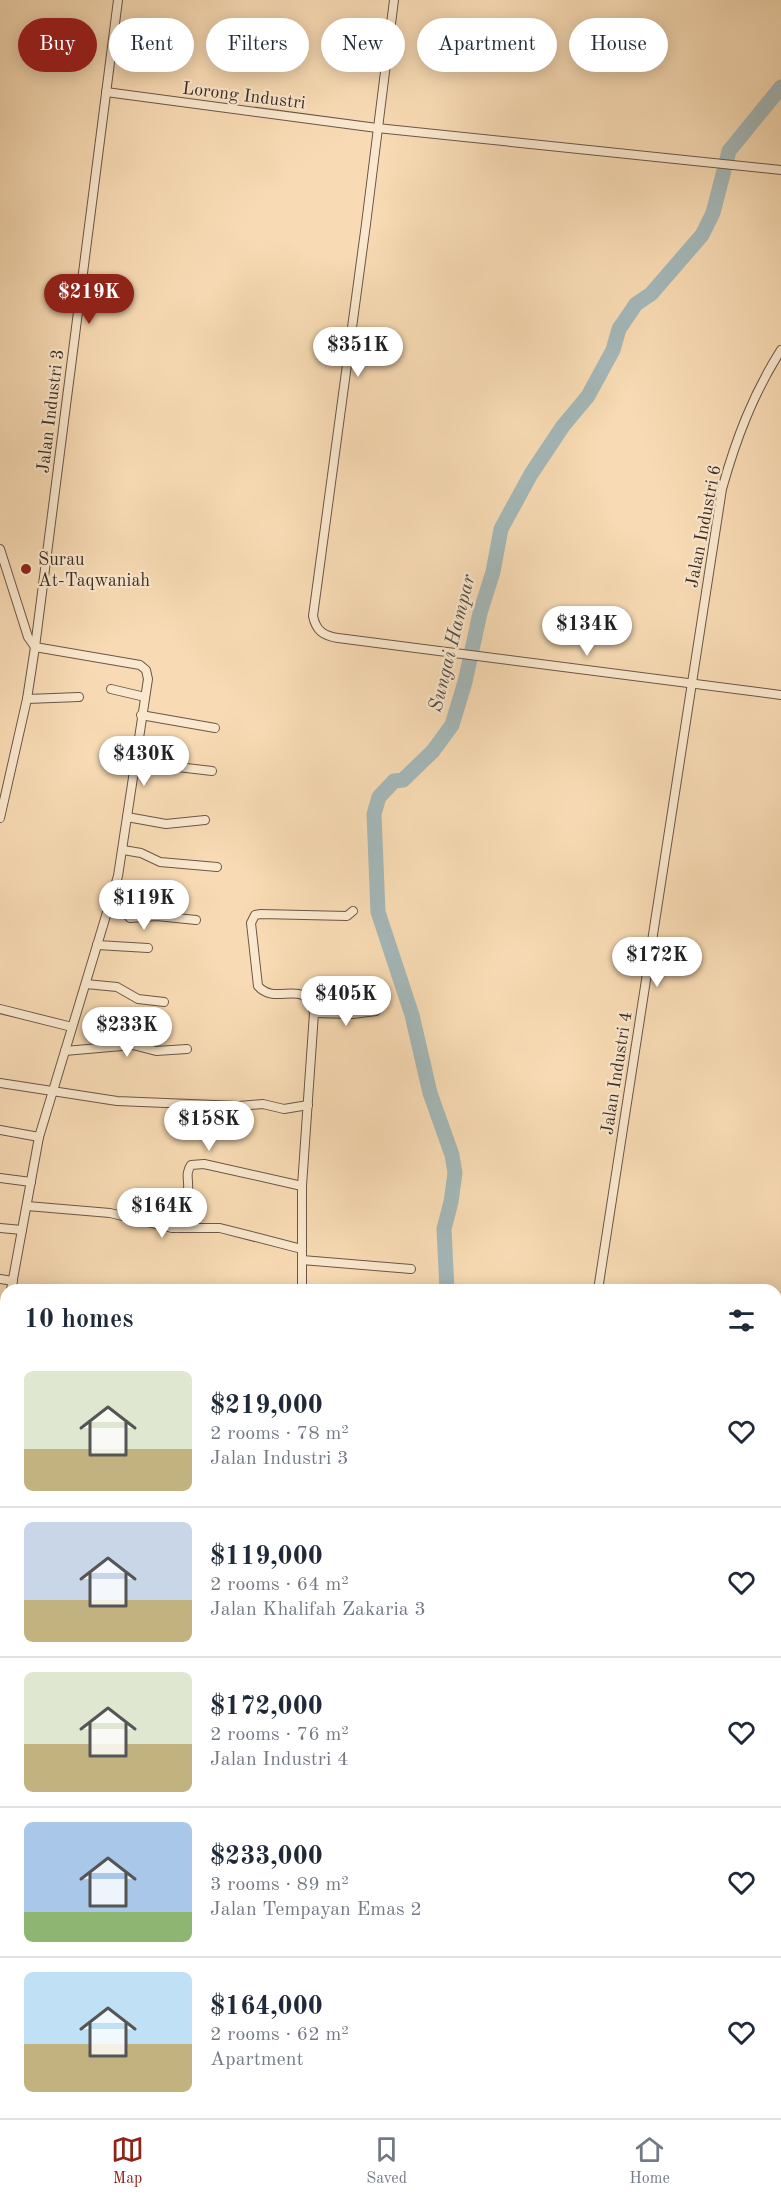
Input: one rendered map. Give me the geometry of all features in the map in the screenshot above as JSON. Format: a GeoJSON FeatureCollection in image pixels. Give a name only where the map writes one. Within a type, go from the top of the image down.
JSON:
{"type":"FeatureCollection","features":[{"type":"Feature","properties":{"kind":"street","name":"Jalan Industri 3"},"geometry":{"type":"LineString","coordinates":[[0,818],[27,699],[35,647],[118,0]]}},
{"type":"Feature","properties":{"kind":"street"},"geometry":{"type":"LineString","coordinates":[[394,0],[314,616],[315,625],[328,636],[781,695]]}},
{"type":"Feature","properties":{"kind":"street","name":"Lorong Industri"},"geometry":{"type":"LineString","coordinates":[[106,92],[377,128],[781,170]]}},
{"type":"Feature","properties":{"kind":"street","name":"Jalan Industri 6"},"geometry":{"type":"LineString","coordinates":[[691,683],[722,489],[752,400],[781,350]]}},
{"type":"Feature","properties":{"kind":"street"},"geometry":{"type":"LineString","coordinates":[[0,549],[28,637],[35,647],[140,665],[146,670],[147,675],[123,850],[111,900],[39,1137],[12,1284]]}},
{"type":"Feature","properties":{"kind":"street","name":"Jalan Industri 4"},"geometry":{"type":"LineString","coordinates":[[599,1284],[691,683]]}},
{"type":"Feature","properties":{"kind":"street"},"geometry":{"type":"LineString","coordinates":[[111,689],[145,697]]}},
{"type":"Feature","properties":{"kind":"street"},"geometry":{"type":"LineString","coordinates":[[27,699],[79,698]]}},
{"type":"Feature","properties":{"kind":"street"},"geometry":{"type":"LineString","coordinates":[[141,715],[215,728]]}},
{"type":"Feature","properties":{"kind":"street"},"geometry":{"type":"LineString","coordinates":[[135,762],[212,771]]}},
{"type":"Feature","properties":{"kind":"street"},"geometry":{"type":"LineString","coordinates":[[127,816],[166,824],[205,820]]}},
{"type":"Feature","properties":{"kind":"street"},"geometry":{"type":"LineString","coordinates":[[123,850],[141,853],[160,862],[217,867]]}},
{"type":"Feature","properties":{"kind":"street"},"geometry":{"type":"LineString","coordinates":[[111,900],[130,918],[157,916],[196,920]]}},
{"type":"Feature","properties":{"kind":"street"},"geometry":{"type":"LineString","coordinates":[[302,1284],[302,1186],[314,1013],[310,1000],[304,996],[270,994],[262,992],[258,987],[252,919],[261,914],[347,916],[353,911]]}},
{"type":"Feature","properties":{"kind":"street"},"geometry":{"type":"LineString","coordinates":[[97,945],[148,948]]}},
{"type":"Feature","properties":{"kind":"street"},"geometry":{"type":"LineString","coordinates":[[86,984],[117,987],[138,999],[164,1002]]}},
{"type":"Feature","properties":{"kind":"street"},"geometry":{"type":"LineString","coordinates":[[0,1010],[72,1027]]}},
{"type":"Feature","properties":{"kind":"street"},"geometry":{"type":"LineString","coordinates":[[314,1013],[353,1014],[376,1011]]}},
{"type":"Feature","properties":{"kind":"street"},"geometry":{"type":"LineString","coordinates":[[65,1051],[133,1045],[156,1051],[187,1049]]}},
{"type":"Feature","properties":{"kind":"street"},"geometry":{"type":"LineString","coordinates":[[0,1083],[117,1101],[239,1106],[263,1104],[284,1108],[308,1105]]}},
{"type":"Feature","properties":{"kind":"street"},"geometry":{"type":"LineString","coordinates":[[0,1130],[39,1137]]}},
{"type":"Feature","properties":{"kind":"street"},"geometry":{"type":"LineString","coordinates":[[177,1228],[183,1216],[188,1190],[186,1178],[191,1165],[204,1164],[302,1186]]}},
{"type":"Feature","properties":{"kind":"street"},"geometry":{"type":"LineString","coordinates":[[0,1178],[31,1182]]}},
{"type":"Feature","properties":{"kind":"street"},"geometry":{"type":"LineString","coordinates":[[27,1206],[110,1213],[177,1228],[220,1228],[302,1249]]}},
{"type":"Feature","properties":{"kind":"street"},"geometry":{"type":"LineString","coordinates":[[0,1228],[22,1230]]}},
{"type":"Feature","properties":{"kind":"street"},"geometry":{"type":"LineString","coordinates":[[302,1260],[411,1269]]}},
{"type":"Feature","properties":{"kind":"waterway","name":"Sungai Hampar"},"geometry":{"type":"LineString","coordinates":[[447,1284],[444,1229],[455,1173],[452,1155],[430,1093],[412,1015],[378,912],[374,814],[379,797],[394,781],[403,780],[433,751],[452,725],[465,682],[480,613],[493,572],[501,529],[531,474],[563,426],[588,396],[613,350],[619,329],[636,304],[651,294],[702,235],[713,213],[729,151],[781,87]]}},
{"type":"Feature","properties":{"kind":"place","name":"Surau At-Taqwaniah"},"geometry":{"type":"Point","coordinates":[26,569]}}]}
